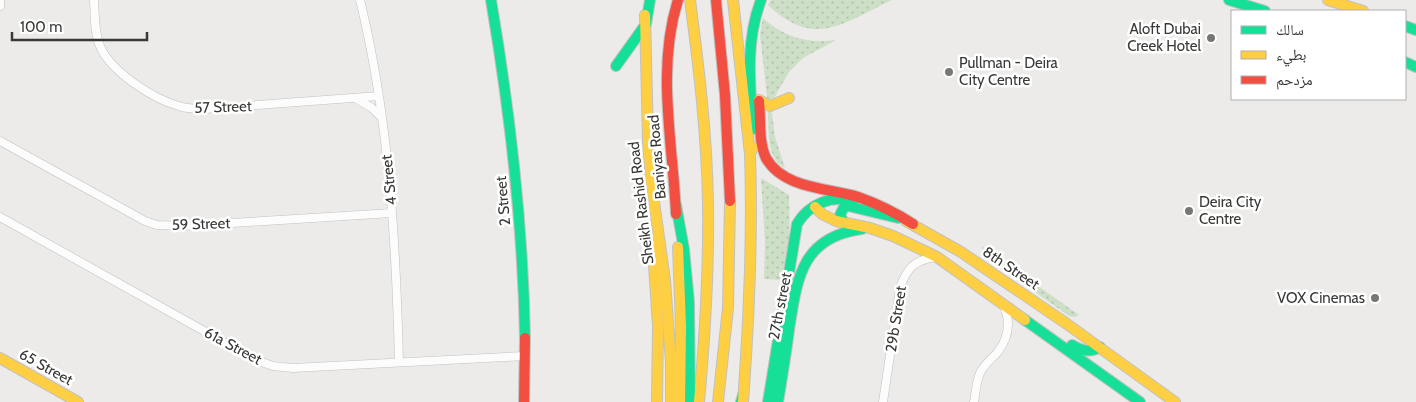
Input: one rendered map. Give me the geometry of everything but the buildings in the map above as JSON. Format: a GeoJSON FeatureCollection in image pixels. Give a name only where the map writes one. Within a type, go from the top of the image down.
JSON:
{"type":"FeatureCollection","features":[{"type":"Feature","properties":{"kind":"main road","name":"2 Street"},"geometry":{"type":"LineString","coordinates":[[491,0],[517,182],[524,272],[524,402]]}},
{"type":"Feature","properties":{"kind":"main road","name":"Sheikh Rashid Road"},"geometry":{"type":"LineString","coordinates":[[644,0],[646,24],[646,102],[651,180],[668,308],[671,363],[670,402]]}},
{"type":"Feature","properties":{"kind":"main road"},"geometry":{"type":"LineString","coordinates":[[616,66],[646,24],[650,0]]}},
{"type":"Feature","properties":{"kind":"main road","name":"Baniyas Road"},"geometry":{"type":"LineString","coordinates":[[678,0],[668,36],[666,66],[676,205],[681,327],[680,402]]}},
{"type":"Feature","properties":{"kind":"main road"},"geometry":{"type":"LineString","coordinates":[[690,0],[703,106],[708,203],[707,294],[699,402]]}},
{"type":"Feature","properties":{"kind":"main road"},"geometry":{"type":"LineString","coordinates":[[716,0],[724,64],[731,219],[730,287],[725,355],[725,402]]}},
{"type":"Feature","properties":{"kind":"main road"},"geometry":{"type":"LineString","coordinates":[[734,0],[750,154],[751,260],[742,400]]}},
{"type":"Feature","properties":{"kind":"main road"},"geometry":{"type":"LineString","coordinates":[[750,154],[754,140],[750,44],[761,0]]}},
{"type":"Feature","properties":{"kind":"main road"},"geometry":{"type":"LineString","coordinates":[[1229,0],[1262,10]]}},
{"type":"Feature","properties":{"kind":"main road"},"geometry":{"type":"LineString","coordinates":[[1238,0],[1262,10]]}},
{"type":"Feature","properties":{"kind":"main road"},"geometry":{"type":"LineString","coordinates":[[1328,0],[1360,10]]}},
{"type":"Feature","properties":{"kind":"main road"},"geometry":{"type":"LineString","coordinates":[[756,14],[755,46],[763,150],[772,167],[788,179],[868,201],[913,224]]}},
{"type":"Feature","properties":{"kind":"main road"},"geometry":{"type":"LineString","coordinates":[[759,100],[770,106],[790,98]]}},
{"type":"Feature","properties":{"kind":"main road","name":"8th Street"},"geometry":{"type":"LineString","coordinates":[[768,402],[797,224],[806,212],[825,200],[841,198],[902,219],[961,252],[1100,347],[1175,402]]}},
{"type":"Feature","properties":{"kind":"main road"},"geometry":{"type":"LineString","coordinates":[[676,205],[689,293],[690,402]]}},
{"type":"Feature","properties":{"kind":"main road"},"geometry":{"type":"LineString","coordinates":[[844,223],[840,215],[844,207],[848,206],[902,219]]}},
{"type":"Feature","properties":{"kind":"main road"},"geometry":{"type":"LineString","coordinates":[[815,207],[828,218],[870,228],[900,239],[937,257],[1140,402]]}},
{"type":"Feature","properties":{"kind":"main road"},"geometry":{"type":"LineString","coordinates":[[656,219],[654,257],[658,326],[657,402]]}},
{"type":"Feature","properties":{"kind":"main road","name":"27th street"},"geometry":{"type":"LineString","coordinates":[[778,402],[796,286],[805,263],[818,246],[828,238],[842,232],[870,228]]}},
{"type":"Feature","properties":{"kind":"main road"},"geometry":{"type":"LineString","coordinates":[[991,294],[1008,299],[1082,351],[1095,350],[1100,347]]}},
{"type":"Feature","properties":{"kind":"main road"},"geometry":{"type":"LineString","coordinates":[[718,402],[725,355]]}},
{"type":"Feature","properties":{"kind":"main road","name":"65 Street"},"geometry":{"type":"LineString","coordinates":[[0,358],[78,402]]}},
{"type":"Feature","properties":{"kind":"street"},"geometry":{"type":"LineString","coordinates":[[0,0],[0,6]]}},
{"type":"Feature","properties":{"kind":"street","name":"57 Street"},"geometry":{"type":"LineString","coordinates":[[94,0],[97,35],[104,54],[121,74],[157,96],[180,107],[206,109],[379,96]]}},
{"type":"Feature","properties":{"kind":"street","name":"4 Street"},"geometry":{"type":"LineString","coordinates":[[360,0],[379,96],[392,213],[399,362]]}},
{"type":"Feature","properties":{"kind":"street"},"geometry":{"type":"LineString","coordinates":[[355,98],[372,108],[381,117]]}},
{"type":"Feature","properties":{"kind":"street","name":"59 Street"},"geometry":{"type":"LineString","coordinates":[[0,141],[132,214],[157,225],[184,226],[392,213]]}},
{"type":"Feature","properties":{"kind":"street","name":"61a Street"},"geometry":{"type":"LineString","coordinates":[[0,217],[263,363],[273,366],[293,368],[525,356]]}},
{"type":"Feature","properties":{"kind":"street","name":"29b Street"},"geometry":{"type":"LineString","coordinates":[[883,402],[900,288],[904,275],[912,265],[924,258],[937,257]]}},
{"type":"Feature","properties":{"kind":"street"},"geometry":{"type":"LineString","coordinates":[[974,402],[980,374],[1007,334],[1007,312],[1002,302]]}},
{"type":"Feature","properties":{"kind":"green space"},"geometry":{"type":"Polygon","coordinates":[[[771,0],[892,0],[845,23],[830,28],[815,29],[801,26],[785,19],[768,5],[771,0]]]}},
{"type":"Feature","properties":{"kind":"green space"},"geometry":{"type":"Polygon","coordinates":[[[763,18],[779,30],[797,38],[816,41],[836,40],[803,58],[789,72],[774,98],[769,101],[760,34],[763,18]]]}},
{"type":"Feature","properties":{"kind":"green space"},"geometry":{"type":"Polygon","coordinates":[[[768,111],[772,113],[775,137],[785,168],[774,158],[770,143],[768,111]]]}},
{"type":"Feature","properties":{"kind":"green space"},"geometry":{"type":"Polygon","coordinates":[[[761,178],[789,195],[789,238],[783,280],[764,279],[765,242],[761,178]]]}},
{"type":"Feature","properties":{"kind":"green space"},"geometry":{"type":"Polygon","coordinates":[[[982,246],[1079,315],[1075,317],[1069,316],[987,258],[983,253],[982,246]]]}},
{"type":"Feature","properties":{"kind":"traffic: fast"},"geometry":{"type":"LineString","coordinates":[[491,0],[514,168],[522,253],[525,338]]}},
{"type":"Feature","properties":{"kind":"traffic: fast"},"geometry":{"type":"LineString","coordinates":[[646,24],[650,0]]}},
{"type":"Feature","properties":{"kind":"traffic: fast"},"geometry":{"type":"LineString","coordinates":[[753,129],[750,64],[753,32],[761,0]]}},
{"type":"Feature","properties":{"kind":"traffic: fast"},"geometry":{"type":"LineString","coordinates":[[1229,0],[1262,10]]}},
{"type":"Feature","properties":{"kind":"traffic: fast"},"geometry":{"type":"LineString","coordinates":[[616,66],[646,24]]}},
{"type":"Feature","properties":{"kind":"traffic: fast"},"geometry":{"type":"LineString","coordinates":[[1406,26],[1416,30]]}},
{"type":"Feature","properties":{"kind":"traffic: fast"},"geometry":{"type":"LineString","coordinates":[[1406,62],[1416,67]]}},
{"type":"Feature","properties":{"kind":"traffic: fast"},"geometry":{"type":"LineString","coordinates":[[768,402],[797,224],[808,211],[821,203],[837,199],[853,201]]}},
{"type":"Feature","properties":{"kind":"traffic: fast"},"geometry":{"type":"LineString","coordinates":[[676,205],[684,249],[689,302],[690,402]]}},
{"type":"Feature","properties":{"kind":"traffic: fast"},"geometry":{"type":"LineString","coordinates":[[844,223],[840,215],[844,207],[848,206],[898,218]]}},
{"type":"Feature","properties":{"kind":"traffic: fast"},"geometry":{"type":"LineString","coordinates":[[778,402],[795,294],[806,263],[814,251],[826,241],[842,234],[862,229]]}},
{"type":"Feature","properties":{"kind":"traffic: fast"},"geometry":{"type":"LineString","coordinates":[[1025,320],[1140,402]]}},
{"type":"Feature","properties":{"kind":"traffic: fast"},"geometry":{"type":"LineString","coordinates":[[1072,345],[1086,350],[1100,347]]}},
{"type":"Feature","properties":{"kind":"traffic: fast"},"geometry":{"type":"LineString","coordinates":[[741,402],[743,395]]}},
{"type":"Feature","properties":{"kind":"traffic: slow"},"geometry":{"type":"LineString","coordinates":[[690,0],[702,102],[708,204],[706,303],[699,402]]}},
{"type":"Feature","properties":{"kind":"traffic: slow"},"geometry":{"type":"LineString","coordinates":[[733,0],[750,154]]}},
{"type":"Feature","properties":{"kind":"traffic: slow"},"geometry":{"type":"LineString","coordinates":[[1328,0],[1360,10]]}},
{"type":"Feature","properties":{"kind":"traffic: slow"},"geometry":{"type":"LineString","coordinates":[[645,15],[648,141],[651,180],[665,280],[671,363],[671,402]]}},
{"type":"Feature","properties":{"kind":"traffic: slow"},"geometry":{"type":"LineString","coordinates":[[759,100],[770,106],[789,98]]}},
{"type":"Feature","properties":{"kind":"traffic: slow"},"geometry":{"type":"LineString","coordinates":[[743,402],[750,278],[750,154],[753,147]]}},
{"type":"Feature","properties":{"kind":"traffic: slow"},"geometry":{"type":"LineString","coordinates":[[718,402],[728,308],[730,201]]}},
{"type":"Feature","properties":{"kind":"traffic: slow"},"geometry":{"type":"LineString","coordinates":[[815,207],[822,214],[836,221],[870,228],[893,236],[937,257],[1025,320]]}},
{"type":"Feature","properties":{"kind":"traffic: slow"},"geometry":{"type":"LineString","coordinates":[[906,221],[961,252],[1067,324],[1175,402]]}},
{"type":"Feature","properties":{"kind":"traffic: slow"},"geometry":{"type":"LineString","coordinates":[[655,240],[654,265],[658,326],[657,402]]}},
{"type":"Feature","properties":{"kind":"traffic: slow"},"geometry":{"type":"LineString","coordinates":[[678,247],[681,327],[680,402]]}},
{"type":"Feature","properties":{"kind":"traffic: slow"},"geometry":{"type":"LineString","coordinates":[[0,358],[78,402]]}},
{"type":"Feature","properties":{"kind":"traffic: jam"},"geometry":{"type":"LineString","coordinates":[[676,214],[667,80],[671,26],[678,0]]}},
{"type":"Feature","properties":{"kind":"traffic: jam"},"geometry":{"type":"LineString","coordinates":[[716,0],[725,95],[730,201]]}},
{"type":"Feature","properties":{"kind":"traffic: jam"},"geometry":{"type":"LineString","coordinates":[[759,101],[763,151],[766,158],[783,176],[808,186],[858,197],[887,209],[913,224]]}},
{"type":"Feature","properties":{"kind":"traffic: jam"},"geometry":{"type":"LineString","coordinates":[[524,402],[525,338]]}},
{"type":"Feature","properties":{"kind":"place","name":"Aloft Dubai Creek Hotel"},"geometry":{"type":"Point","coordinates":[1211,38]}},
{"type":"Feature","properties":{"kind":"place","name":"Pullman - Deira City Centre"},"geometry":{"type":"Point","coordinates":[949,72]}},
{"type":"Feature","properties":{"kind":"place","name":"Deira City Centre"},"geometry":{"type":"Point","coordinates":[1189,211]}},
{"type":"Feature","properties":{"kind":"place","name":"VOX Cinemas"},"geometry":{"type":"Point","coordinates":[1375,298]}}]}
